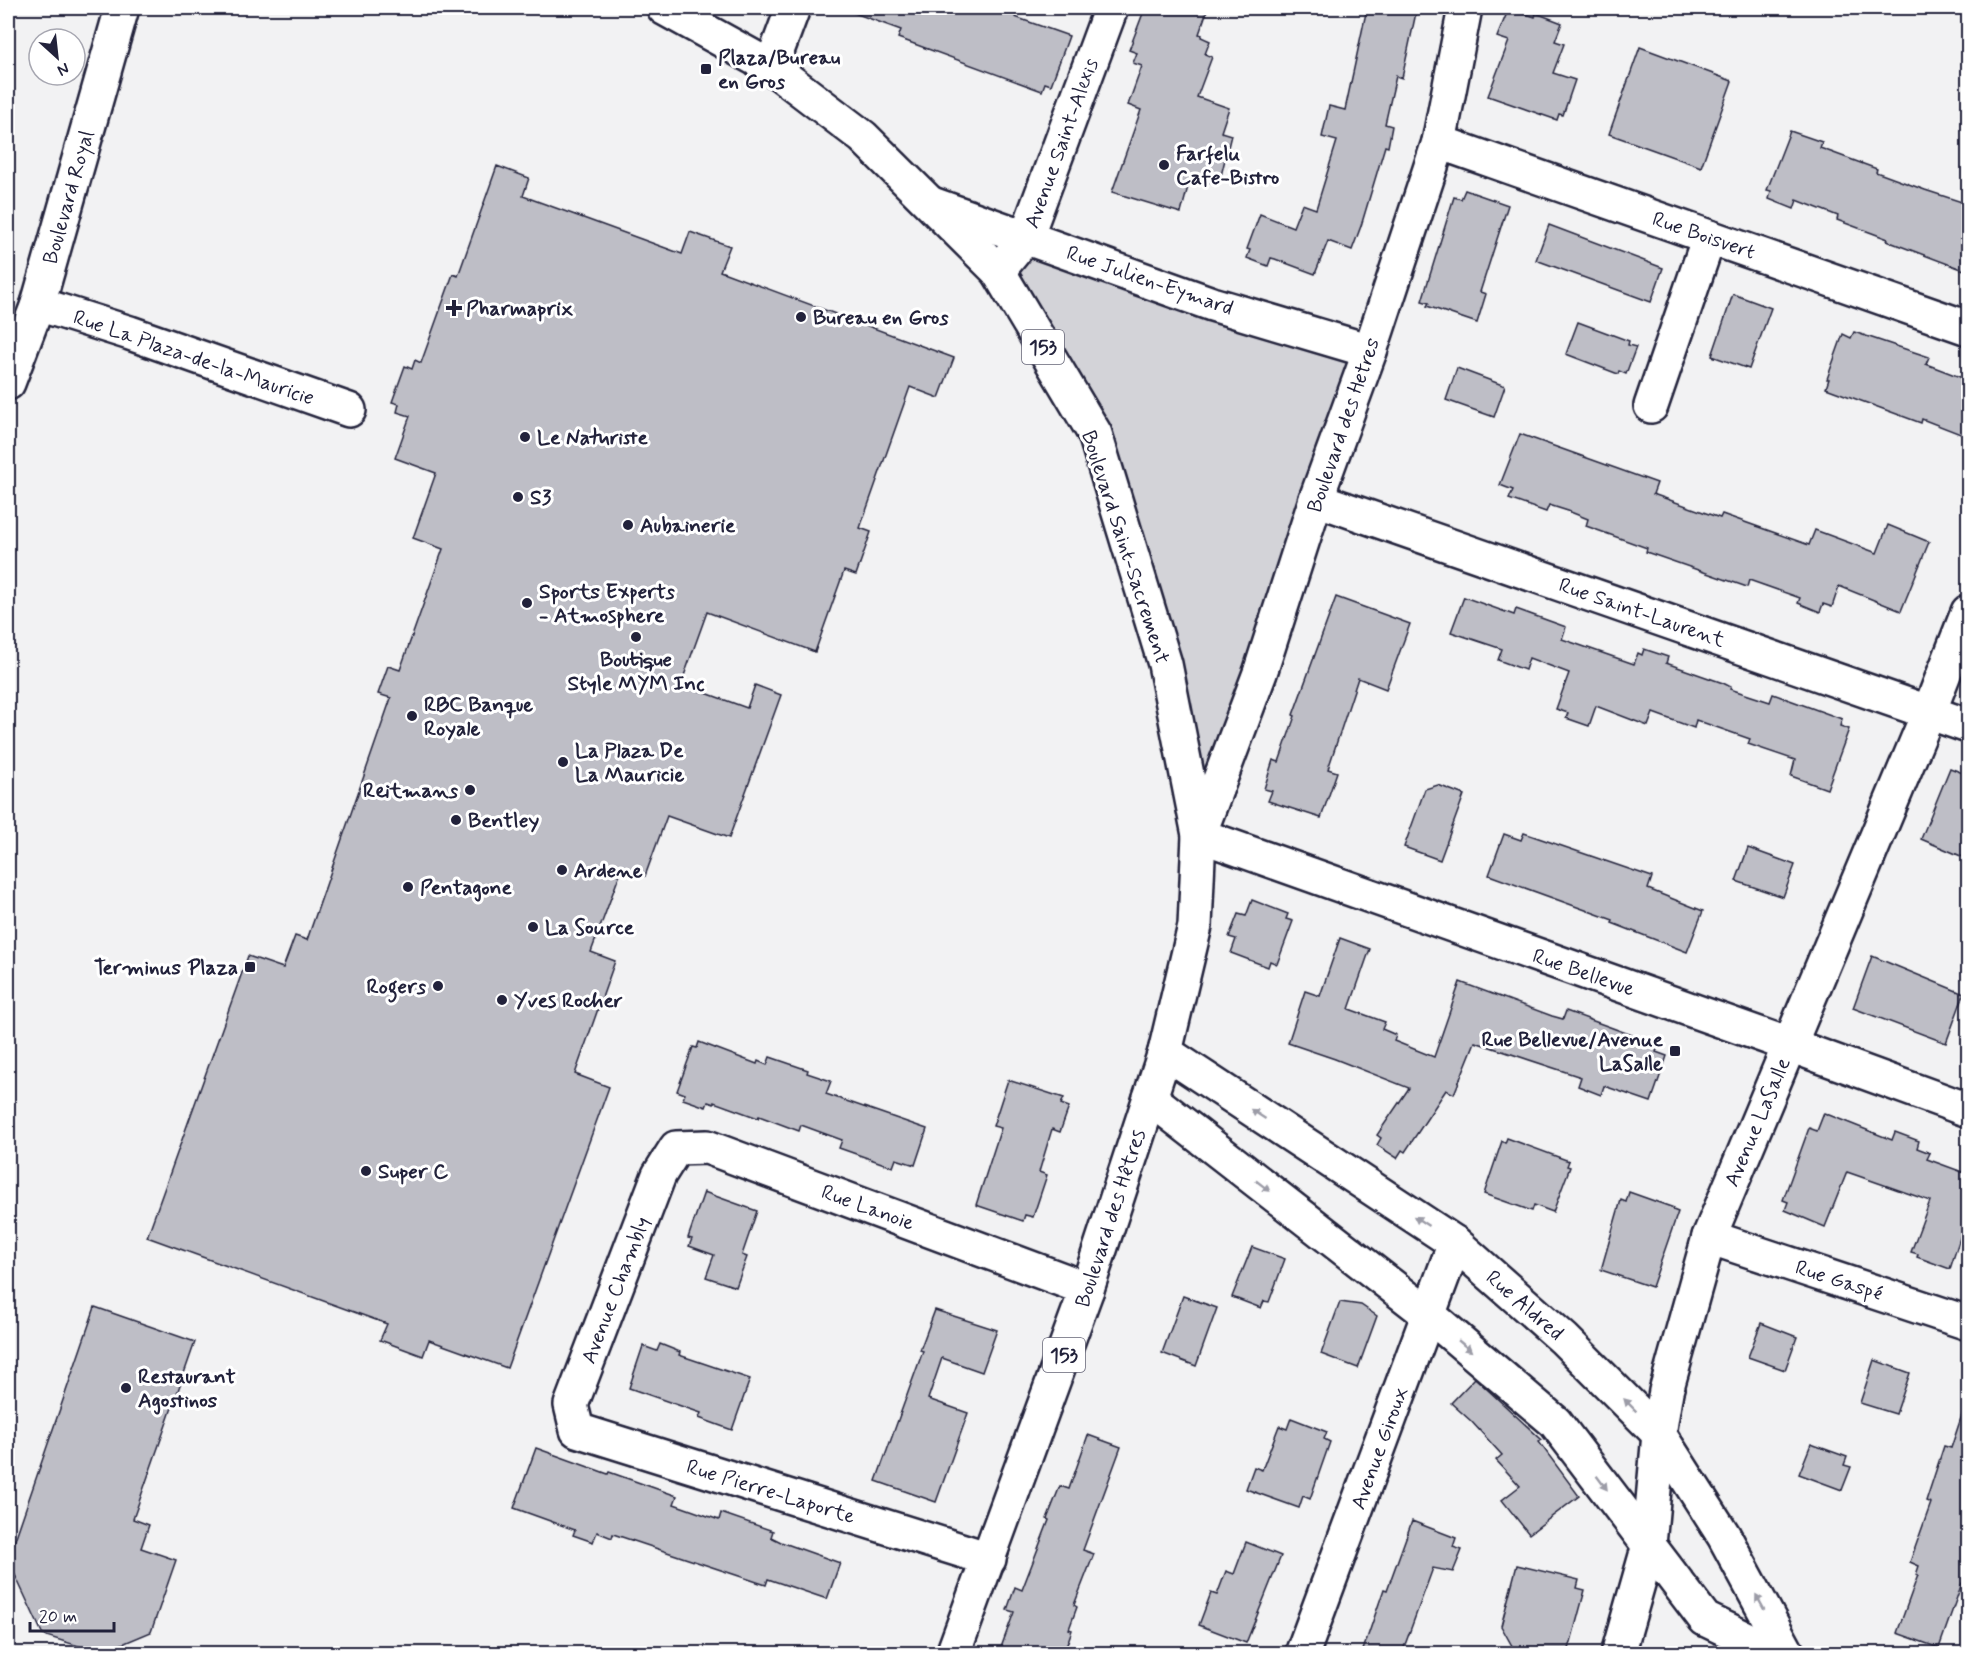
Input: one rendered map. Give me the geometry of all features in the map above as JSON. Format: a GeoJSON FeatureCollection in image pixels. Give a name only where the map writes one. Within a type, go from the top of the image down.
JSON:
{"type":"FeatureCollection","features":[{"type":"Feature","properties":{"kind":"street","name":"Boulevard Royal"},"geometry":{"type":"LineString","coordinates":[[8,383],[38,304],[122,8]]}},
{"type":"Feature","properties":{"kind":"street","name":"Boulevard Saint-Sacrement"},"geometry":{"type":"LineString","coordinates":[[664,8],[771,67],[863,137],[932,204],[998,271],[1095,434],[1165,664],[1199,835],[1195,926],[1165,1052]]}},
{"type":"Feature","properties":{"kind":"street"},"geometry":{"type":"LineString","coordinates":[[771,67],[793,8]]}},
{"type":"Feature","properties":{"kind":"street","name":"Avenue Saint-Alexis"},"geometry":{"type":"LineString","coordinates":[[998,271],[1026,237],[1111,8]]}},
{"type":"Feature","properties":{"kind":"street","name":"Boulevard des Hetres"},"geometry":{"type":"LineString","coordinates":[[1199,835],[1260,673],[1316,499],[1370,351],[1439,142],[1465,8]]}},
{"type":"Feature","properties":{"kind":"street","name":"Rue Boisvert"},"geometry":{"type":"LineString","coordinates":[[1439,142],[1968,328]]}},
{"type":"Feature","properties":{"kind":"street","name":"Rue Julien-Eymard"},"geometry":{"type":"LineString","coordinates":[[932,204],[1212,303],[1370,351]]}},
{"type":"Feature","properties":{"kind":"street"},"geometry":{"type":"LineString","coordinates":[[1651,406],[1709,237]]}},
{"type":"Feature","properties":{"kind":"street","name":"Rue La Plaza-de-la-Mauricie"},"geometry":{"type":"LineString","coordinates":[[38,304],[141,337],[349,410]]}},
{"type":"Feature","properties":{"kind":"street","name":"Rue Saint-Laurent"},"geometry":{"type":"LineString","coordinates":[[1316,499],[1968,726]]}},
{"type":"Feature","properties":{"kind":"street","name":"Avenue LaSalle"},"geometry":{"type":"LineString","coordinates":[[1618,1653],[1649,1545],[1659,1434],[1666,1391],[1709,1237],[1929,712],[1968,612]]}},
{"type":"Feature","properties":{"kind":"street","name":"Rue Bellevue"},"geometry":{"type":"LineString","coordinates":[[1199,835],[1790,1044],[1968,1110]]}},
{"type":"Feature","properties":{"kind":"street","name":"Boulevard des Hêtres"},"geometry":{"type":"LineString","coordinates":[[952,1653],[989,1559],[1087,1289],[1165,1052]]}},
{"type":"Feature","properties":{"kind":"street","name":"Rue Aldred"},"geometry":{"type":"LineString","coordinates":[[1165,1052],[1455,1243],[1564,1339],[1659,1434],[1724,1536],[1788,1653]]}},
{"type":"Feature","properties":{"kind":"street"},"geometry":{"type":"LineString","coordinates":[[1150,1098],[1428,1314],[1555,1422],[1705,1619],[1778,1653]]}},
{"type":"Feature","properties":{"kind":"street","name":"Rue Lanoie"},"geometry":{"type":"LineString","coordinates":[[659,1175],[676,1148],[707,1147],[1087,1289]]}},
{"type":"Feature","properties":{"kind":"street","name":"Avenue Chambly"},"geometry":{"type":"LineString","coordinates":[[571,1405],[659,1175]]}},
{"type":"Feature","properties":{"kind":"street","name":"Rue Gaspé"},"geometry":{"type":"LineString","coordinates":[[1709,1237],[1968,1323]]}},
{"type":"Feature","properties":{"kind":"street","name":"Avenue Giroux"},"geometry":{"type":"LineString","coordinates":[[1302,1653],[1455,1243]]}},
{"type":"Feature","properties":{"kind":"street","name":"Rue Pierre-Laporte"},"geometry":{"type":"LineString","coordinates":[[571,1405],[578,1430],[989,1559]]}},
{"type":"Feature","properties":{"kind":"shaded area"},"geometry":{"type":"Polygon","coordinates":[[[1026,237],[1370,351],[1199,835],[1095,434],[998,271],[1026,237]]]}},
{"type":"Feature","properties":{"kind":"building"},"geometry":{"type":"Polygon","coordinates":[[[846,8],[1018,8],[1015,17],[1069,36],[1051,85],[1045,83],[1042,91],[898,38],[901,30],[846,10],[846,8]]]}},
{"type":"Feature","properties":{"kind":"building"},"geometry":{"type":"Polygon","coordinates":[[[1145,8],[1208,8],[1199,34],[1210,41],[1205,54],[1212,57],[1197,97],[1229,108],[1221,132],[1231,135],[1219,184],[1190,179],[1181,213],[1112,192],[1141,110],[1128,105],[1142,66],[1133,63],[1137,53],[1129,50],[1145,8]]]}},
{"type":"Feature","properties":{"kind":"building"},"geometry":{"type":"Polygon","coordinates":[[[1367,8],[1417,8],[1402,78],[1396,76],[1385,124],[1392,126],[1388,147],[1385,146],[1352,250],[1328,241],[1315,274],[1271,258],[1268,266],[1247,258],[1250,250],[1247,249],[1260,214],[1293,227],[1302,204],[1316,209],[1337,141],[1322,137],[1329,106],[1345,110],[1367,8]]]}},
{"type":"Feature","properties":{"kind":"building"},"geometry":{"type":"Polygon","coordinates":[[[1509,8],[1535,17],[1536,13],[1562,23],[1555,41],[1564,44],[1553,73],[1575,80],[1563,115],[1559,114],[1557,120],[1488,96],[1509,41],[1497,37],[1509,8]]]}},
{"type":"Feature","properties":{"kind":"building"},"geometry":{"type":"Polygon","coordinates":[[[1640,47],[1732,81],[1701,167],[1609,134],[1640,47]]]}},
{"type":"Feature","properties":{"kind":"building"},"geometry":{"type":"Polygon","coordinates":[[[1790,131],[1822,142],[1820,148],[1877,169],[1876,172],[1968,204],[1968,255],[1964,270],[1887,241],[1888,239],[1837,220],[1838,216],[1797,200],[1794,209],[1769,199],[1771,191],[1767,190],[1790,131]]]}},
{"type":"Feature","properties":{"kind":"building","name":"La Plaza De La Mauricie"},"geometry":{"type":"Polygon","coordinates":[[[497,166],[529,178],[523,196],[682,254],[690,232],[730,246],[720,271],[954,358],[939,398],[910,387],[860,528],[871,532],[856,575],[844,571],[815,652],[707,612],[681,684],[747,708],[755,685],[781,695],[729,838],[667,816],[645,876],[622,868],[591,952],[615,961],[575,1074],[609,1087],[507,1368],[429,1340],[423,1356],[380,1340],[387,1324],[147,1237],[248,956],[283,968],[295,936],[307,940],[391,698],[378,694],[388,666],[400,670],[443,549],[413,538],[436,473],[395,458],[410,416],[397,412],[399,404],[392,402],[405,366],[412,369],[415,360],[421,363],[453,274],[458,276],[497,166]]]}},
{"type":"Feature","properties":{"kind":"building"},"geometry":{"type":"Polygon","coordinates":[[[1465,190],[1508,205],[1480,292],[1486,294],[1477,323],[1427,306],[1429,303],[1422,301],[1454,197],[1461,199],[1465,190]]]}},
{"type":"Feature","properties":{"kind":"building"},"geometry":{"type":"Polygon","coordinates":[[[1549,225],[1663,268],[1651,302],[1536,260],[1549,225]]]}},
{"type":"Feature","properties":{"kind":"building"},"geometry":{"type":"Polygon","coordinates":[[[1733,294],[1771,308],[1749,369],[1712,356],[1733,294]]]}},
{"type":"Feature","properties":{"kind":"building"},"geometry":{"type":"Polygon","coordinates":[[[1578,322],[1629,341],[1628,345],[1636,347],[1626,374],[1619,371],[1618,374],[1566,354],[1578,322]]]}},
{"type":"Feature","properties":{"kind":"building"},"geometry":{"type":"Polygon","coordinates":[[[1854,332],[1929,357],[1926,364],[1968,380],[1968,437],[1922,419],[1921,423],[1826,388],[1843,334],[1851,338],[1854,332]]]}},
{"type":"Feature","properties":{"kind":"building"},"geometry":{"type":"Polygon","coordinates":[[[1457,368],[1505,386],[1494,417],[1446,400],[1457,368]]]}},
{"type":"Feature","properties":{"kind":"building"},"geometry":{"type":"Polygon","coordinates":[[[1520,434],[1657,483],[1653,494],[1720,518],[1722,514],[1809,545],[1815,530],[1877,553],[1888,525],[1929,542],[1901,611],[1839,586],[1832,607],[1823,604],[1820,612],[1798,603],[1800,598],[1749,580],[1747,587],[1646,552],[1647,548],[1586,526],[1588,519],[1568,511],[1549,505],[1546,512],[1509,499],[1513,490],[1500,485],[1520,434]]]}},
{"type":"Feature","properties":{"kind":"building"},"geometry":{"type":"Polygon","coordinates":[[[1336,597],[1410,624],[1386,689],[1358,678],[1328,769],[1337,772],[1321,818],[1268,801],[1272,791],[1264,789],[1273,760],[1279,762],[1295,716],[1293,715],[1336,597]]]}},
{"type":"Feature","properties":{"kind":"building"},"geometry":{"type":"Polygon","coordinates":[[[1464,597],[1514,615],[1516,609],[1566,627],[1562,639],[1634,664],[1638,653],[1642,655],[1644,649],[1668,657],[1666,663],[1723,683],[1731,687],[1730,689],[1770,702],[1773,694],[1842,719],[1840,726],[1849,729],[1827,789],[1791,776],[1795,760],[1748,744],[1750,739],[1696,720],[1694,728],[1653,713],[1648,726],[1596,706],[1589,726],[1566,718],[1568,713],[1556,709],[1569,673],[1529,658],[1525,670],[1498,660],[1502,649],[1451,632],[1464,597]]]}},
{"type":"Feature","properties":{"kind":"building"},"geometry":{"type":"Polygon","coordinates":[[[1950,768],[1968,775],[1968,859],[1921,839],[1950,768]]]}},
{"type":"Feature","properties":{"kind":"building"},"geometry":{"type":"Polygon","coordinates":[[[1438,785],[1464,795],[1440,860],[1404,847],[1425,789],[1438,785]]]}},
{"type":"Feature","properties":{"kind":"building"},"geometry":{"type":"Polygon","coordinates":[[[1524,833],[1652,877],[1648,889],[1703,911],[1687,952],[1612,923],[1613,920],[1489,875],[1504,834],[1521,840],[1524,833]]]}},
{"type":"Feature","properties":{"kind":"building"},"geometry":{"type":"Polygon","coordinates":[[[1748,848],[1795,865],[1783,897],[1736,881],[1748,848]]]}},
{"type":"Feature","properties":{"kind":"building"},"geometry":{"type":"Polygon","coordinates":[[[1252,900],[1288,914],[1286,919],[1293,921],[1277,964],[1270,961],[1268,967],[1231,953],[1236,939],[1229,937],[1238,914],[1246,916],[1252,900]]]}},
{"type":"Feature","properties":{"kind":"building"},"geometry":{"type":"Polygon","coordinates":[[[1340,938],[1370,949],[1349,1009],[1385,1022],[1382,1029],[1396,1035],[1394,1041],[1434,1057],[1460,982],[1552,1016],[1563,1019],[1566,1011],[1659,1045],[1656,1052],[1667,1056],[1651,1102],[1604,1086],[1601,1095],[1578,1086],[1581,1077],[1475,1042],[1454,1094],[1446,1090],[1405,1152],[1402,1150],[1397,1158],[1377,1145],[1381,1138],[1377,1135],[1409,1088],[1288,1043],[1305,991],[1320,996],[1340,938]]]}},
{"type":"Feature","properties":{"kind":"building"},"geometry":{"type":"Polygon","coordinates":[[[1872,956],[1964,994],[1946,1043],[1853,1008],[1872,956]]]}},
{"type":"Feature","properties":{"kind":"building"},"geometry":{"type":"Polygon","coordinates":[[[699,1042],[757,1064],[758,1061],[767,1065],[770,1057],[808,1070],[807,1073],[831,1081],[826,1094],[927,1129],[915,1165],[896,1159],[893,1167],[839,1148],[842,1140],[801,1125],[799,1131],[714,1102],[714,1104],[708,1102],[706,1107],[683,1099],[685,1094],[677,1091],[693,1047],[697,1048],[699,1042]]]}},
{"type":"Feature","properties":{"kind":"building"},"geometry":{"type":"Polygon","coordinates":[[[1008,1080],[1064,1098],[1061,1104],[1069,1107],[1060,1132],[1052,1129],[1039,1172],[1047,1175],[1033,1217],[1025,1215],[1023,1221],[976,1205],[1001,1128],[993,1126],[1008,1080]]]}},
{"type":"Feature","properties":{"kind":"building"},"geometry":{"type":"Polygon","coordinates":[[[1824,1113],[1892,1140],[1895,1132],[1919,1141],[1917,1148],[1930,1153],[1927,1159],[1968,1174],[1968,1213],[1950,1269],[1917,1257],[1918,1254],[1911,1252],[1930,1201],[1847,1172],[1825,1227],[1785,1210],[1788,1202],[1783,1200],[1809,1128],[1817,1131],[1824,1113]]]}},
{"type":"Feature","properties":{"kind":"building"},"geometry":{"type":"Polygon","coordinates":[[[1507,1138],[1569,1161],[1567,1166],[1570,1167],[1553,1212],[1534,1205],[1532,1211],[1484,1194],[1502,1141],[1505,1143],[1507,1138]]]}},
{"type":"Feature","properties":{"kind":"building"},"geometry":{"type":"Polygon","coordinates":[[[704,1192],[757,1211],[742,1255],[747,1257],[736,1287],[706,1277],[714,1255],[689,1246],[692,1239],[688,1238],[704,1192]]]}},
{"type":"Feature","properties":{"kind":"building"},"geometry":{"type":"Polygon","coordinates":[[[1629,1192],[1674,1208],[1673,1210],[1678,1212],[1652,1287],[1601,1270],[1621,1200],[1626,1202],[1629,1192]]]}},
{"type":"Feature","properties":{"kind":"building"},"geometry":{"type":"Polygon","coordinates":[[[1252,1247],[1285,1259],[1269,1302],[1264,1301],[1261,1308],[1232,1297],[1252,1247]]]}},
{"type":"Feature","properties":{"kind":"building"},"geometry":{"type":"Polygon","coordinates":[[[1183,1296],[1217,1308],[1196,1366],[1162,1353],[1183,1296]]]}},
{"type":"Feature","properties":{"kind":"building"},"geometry":{"type":"Polygon","coordinates":[[[1340,1302],[1361,1305],[1377,1316],[1358,1368],[1321,1354],[1340,1302]]]}},
{"type":"Feature","properties":{"kind":"building"},"geometry":{"type":"Polygon","coordinates":[[[95,1307],[195,1342],[133,1519],[149,1525],[141,1548],[176,1560],[151,1632],[101,1653],[43,1635],[8,1560],[95,1307]]]}},
{"type":"Feature","properties":{"kind":"building"},"geometry":{"type":"Polygon","coordinates":[[[935,1310],[997,1330],[982,1372],[942,1358],[928,1399],[968,1413],[936,1502],[876,1481],[923,1351],[920,1350],[935,1310]]]}},
{"type":"Feature","properties":{"kind":"building"},"geometry":{"type":"Polygon","coordinates":[[[1761,1323],[1797,1337],[1785,1370],[1748,1357],[1761,1323]]]}},
{"type":"Feature","properties":{"kind":"building"},"geometry":{"type":"Polygon","coordinates":[[[660,1344],[680,1352],[679,1355],[750,1379],[732,1430],[699,1418],[701,1413],[629,1388],[643,1346],[657,1351],[660,1344]]]}},
{"type":"Feature","properties":{"kind":"building"},"geometry":{"type":"Polygon","coordinates":[[[1874,1360],[1910,1373],[1896,1414],[1860,1403],[1874,1360]]]}},
{"type":"Feature","properties":{"kind":"building"},"geometry":{"type":"Polygon","coordinates":[[[1475,1378],[1542,1440],[1539,1442],[1579,1496],[1529,1534],[1502,1500],[1520,1486],[1496,1460],[1502,1455],[1451,1403],[1475,1378]]]}},
{"type":"Feature","properties":{"kind":"building"},"geometry":{"type":"Polygon","coordinates":[[[1965,1406],[1968,1407],[1968,1586],[1962,1583],[1939,1648],[1897,1633],[1918,1575],[1916,1575],[1919,1566],[1910,1562],[1931,1503],[1926,1501],[1944,1446],[1951,1448],[1965,1406]]]}},
{"type":"Feature","properties":{"kind":"building"},"geometry":{"type":"Polygon","coordinates":[[[1291,1418],[1327,1432],[1324,1439],[1330,1442],[1310,1499],[1303,1496],[1299,1508],[1246,1489],[1254,1467],[1262,1470],[1279,1426],[1287,1429],[1291,1418]]]}},
{"type":"Feature","properties":{"kind":"building"},"geometry":{"type":"Polygon","coordinates":[[[1088,1435],[1121,1447],[1083,1550],[1094,1554],[1074,1605],[1077,1607],[1064,1653],[999,1653],[1014,1612],[1007,1610],[1015,1587],[1022,1590],[1060,1486],[1069,1489],[1088,1435]]]}},
{"type":"Feature","properties":{"kind":"building"},"geometry":{"type":"Polygon","coordinates":[[[1811,1444],[1847,1457],[1844,1465],[1851,1467],[1842,1490],[1799,1474],[1811,1444]]]}},
{"type":"Feature","properties":{"kind":"building"},"geometry":{"type":"Polygon","coordinates":[[[536,1448],[677,1496],[674,1504],[719,1520],[721,1513],[773,1531],[771,1537],[781,1542],[840,1563],[827,1599],[768,1579],[766,1585],[613,1534],[612,1538],[597,1532],[593,1542],[573,1535],[575,1530],[514,1508],[536,1448]]]}},
{"type":"Feature","properties":{"kind":"building"},"geometry":{"type":"Polygon","coordinates":[[[1412,1521],[1456,1538],[1453,1547],[1462,1550],[1453,1572],[1433,1568],[1402,1653],[1362,1653],[1384,1589],[1387,1590],[1412,1521]]]}},
{"type":"Feature","properties":{"kind":"building"},"geometry":{"type":"Polygon","coordinates":[[[1246,1542],[1281,1556],[1246,1643],[1199,1625],[1211,1593],[1217,1595],[1226,1571],[1234,1574],[1246,1542]]]}},
{"type":"Feature","properties":{"kind":"building"},"geometry":{"type":"Polygon","coordinates":[[[1517,1565],[1579,1580],[1577,1588],[1585,1590],[1568,1653],[1516,1653],[1501,1626],[1517,1565]]]}},
{"type":"Feature","properties":{"kind":"place","name":"Plaza/Bureau en Gros"},"geometry":{"type":"Point","coordinates":[706,69]}},
{"type":"Feature","properties":{"kind":"place","name":"Farfelu Cafe-Bistro"},"geometry":{"type":"Point","coordinates":[1164,165]}},
{"type":"Feature","properties":{"kind":"place","name":"Pharmaprix"},"geometry":{"type":"Point","coordinates":[454,308]}},
{"type":"Feature","properties":{"kind":"place","name":"Bureau en Gros"},"geometry":{"type":"Point","coordinates":[801,317]}},
{"type":"Feature","properties":{"kind":"place","name":"Le Naturiste"},"geometry":{"type":"Point","coordinates":[525,437]}},
{"type":"Feature","properties":{"kind":"place","name":"S3"},"geometry":{"type":"Point","coordinates":[518,497]}},
{"type":"Feature","properties":{"kind":"place","name":"Aubainerie"},"geometry":{"type":"Point","coordinates":[628,525]}},
{"type":"Feature","properties":{"kind":"place","name":"Sports Experts - Atmosphere"},"geometry":{"type":"Point","coordinates":[527,603]}},
{"type":"Feature","properties":{"kind":"place","name":"Boutique Style MYM Inc"},"geometry":{"type":"Point","coordinates":[636,637]}},
{"type":"Feature","properties":{"kind":"place","name":"RBC Banque Royale"},"geometry":{"type":"Point","coordinates":[412,716]}},
{"type":"Feature","properties":{"kind":"place","name":"La Plaza De La Mauricie"},"geometry":{"type":"Point","coordinates":[563,762]}},
{"type":"Feature","properties":{"kind":"place","name":"Reitmans"},"geometry":{"type":"Point","coordinates":[470,790]}},
{"type":"Feature","properties":{"kind":"place","name":"Bentley"},"geometry":{"type":"Point","coordinates":[456,820]}},
{"type":"Feature","properties":{"kind":"place","name":"Ardene"},"geometry":{"type":"Point","coordinates":[562,870]}},
{"type":"Feature","properties":{"kind":"place","name":"Pentagone"},"geometry":{"type":"Point","coordinates":[408,887]}},
{"type":"Feature","properties":{"kind":"place","name":"La Source"},"geometry":{"type":"Point","coordinates":[533,927]}},
{"type":"Feature","properties":{"kind":"place","name":"Terminus Plaza"},"geometry":{"type":"Point","coordinates":[250,967]}},
{"type":"Feature","properties":{"kind":"place","name":"Rogers"},"geometry":{"type":"Point","coordinates":[438,986]}},
{"type":"Feature","properties":{"kind":"place","name":"Yves Rocher"},"geometry":{"type":"Point","coordinates":[502,1000]}},
{"type":"Feature","properties":{"kind":"place","name":"Rue Bellevue/Avenue LaSalle"},"geometry":{"type":"Point","coordinates":[1675,1051]}},
{"type":"Feature","properties":{"kind":"place","name":"Super C"},"geometry":{"type":"Point","coordinates":[366,1171]}},
{"type":"Feature","properties":{"kind":"place","name":"Restaurant Agostinos"},"geometry":{"type":"Point","coordinates":[126,1388]}}]}
